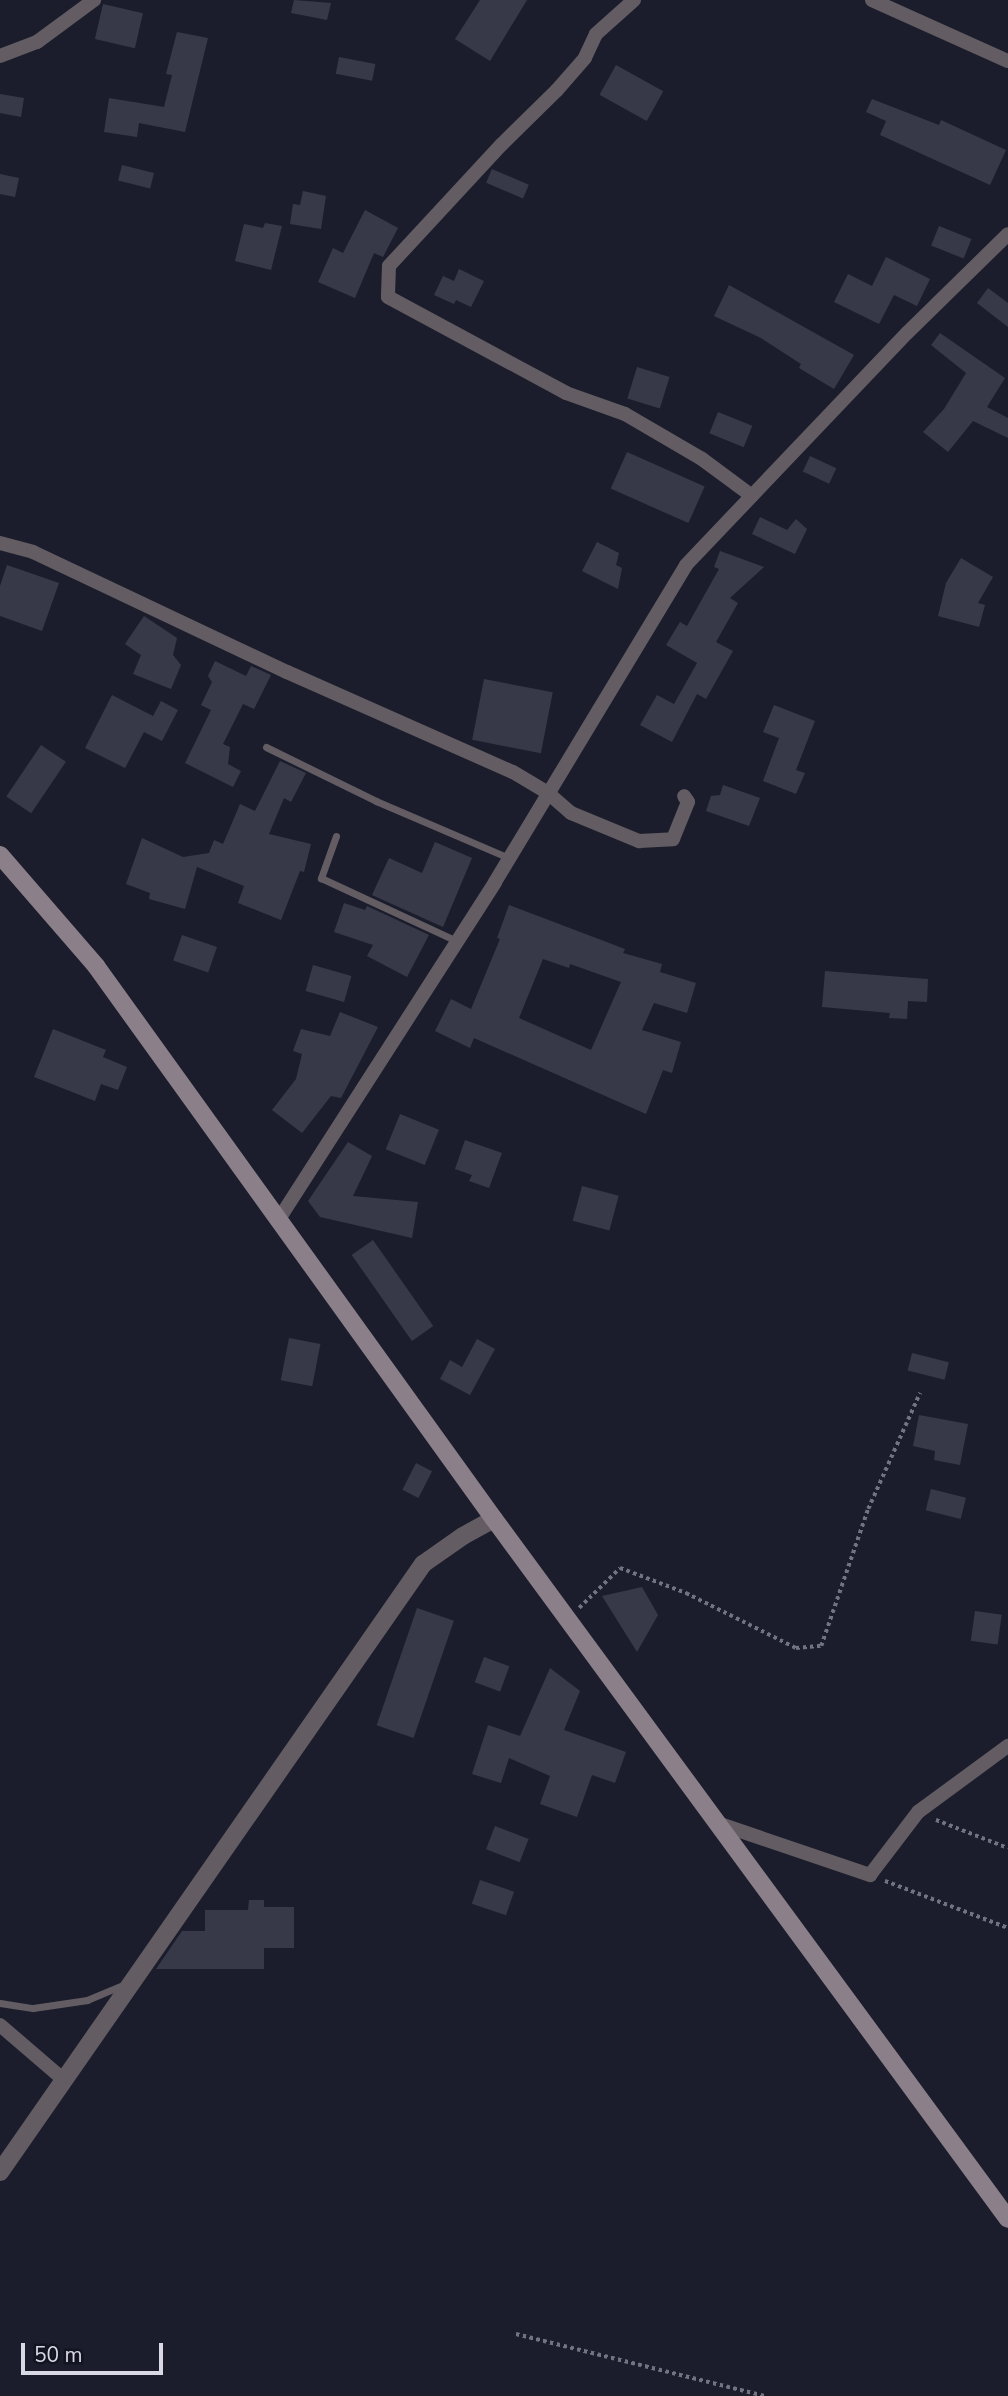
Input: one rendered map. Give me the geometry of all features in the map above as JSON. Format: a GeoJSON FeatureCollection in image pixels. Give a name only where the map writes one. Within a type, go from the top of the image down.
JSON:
{"type":"FeatureCollection","features":[{"type":"Feature","properties":{"kind":"main road"},"geometry":{"type":"LineString","coordinates":[[0,855],[96,967],[494,1520],[1008,2219]]}},
{"type":"Feature","properties":{"kind":"street"},"geometry":{"type":"LineString","coordinates":[[0,56],[37,42],[94,0]]}},
{"type":"Feature","properties":{"kind":"street"},"geometry":{"type":"LineString","coordinates":[[634,0],[596,34],[585,58],[557,90],[501,145],[389,266],[388,297],[566,393],[625,414],[702,459],[752,496]]}},
{"type":"Feature","properties":{"kind":"street"},"geometry":{"type":"LineString","coordinates":[[872,0],[1008,61]]}},
{"type":"Feature","properties":{"kind":"street"},"geometry":{"type":"LineString","coordinates":[[279,1219],[509,858],[687,565],[907,333],[1008,234]]}},
{"type":"Feature","properties":{"kind":"street"},"geometry":{"type":"LineString","coordinates":[[0,543],[33,552],[163,611],[286,672],[513,772],[548,793],[571,813],[639,841],[673,839],[688,802],[684,796]]}},
{"type":"Feature","properties":{"kind":"street"},"geometry":{"type":"LineString","coordinates":[[0,2172],[423,1564],[463,1536],[494,1520]]}},
{"type":"Feature","properties":{"kind":"street"},"geometry":{"type":"LineString","coordinates":[[717,1823],[870,1875],[918,1812],[1008,1746]]}},
{"type":"Feature","properties":{"kind":"street"},"geometry":{"type":"LineString","coordinates":[[0,2025],[64,2080]]}},
{"type":"Feature","properties":{"kind":"lane"},"geometry":{"type":"LineString","coordinates":[[267,747],[376,801],[509,858]]}},
{"type":"Feature","properties":{"kind":"lane"},"geometry":{"type":"LineString","coordinates":[[336,836],[321,878],[457,941]]}},
{"type":"Feature","properties":{"kind":"lane"},"geometry":{"type":"LineString","coordinates":[[0,2003],[33,2008],[87,2000],[134,1980]]}},
{"type":"Feature","properties":{"kind":"path"},"geometry":{"type":"LineString","coordinates":[[568,1619],[620,1568],[686,1592],[796,1648],[821,1646],[868,1509],[920,1393]]}},
{"type":"Feature","properties":{"kind":"path"},"geometry":{"type":"LineString","coordinates":[[918,1812],[1008,1848]]}},
{"type":"Feature","properties":{"kind":"path"},"geometry":{"type":"LineString","coordinates":[[870,1875],[1008,1928]]}},
{"type":"Feature","properties":{"kind":"path"},"geometry":{"type":"LineString","coordinates":[[516,2334],[764,2396]]}},
{"type":"Feature","properties":{"kind":"building"},"geometry":{"type":"Polygon","coordinates":[[[294,0],[331,3],[327,20],[291,13],[294,0]]]}},
{"type":"Feature","properties":{"kind":"building"},"geometry":{"type":"Polygon","coordinates":[[[480,0],[527,0],[490,61],[455,39],[480,0]]]}},
{"type":"Feature","properties":{"kind":"building"},"geometry":{"type":"Polygon","coordinates":[[[103,4],[143,13],[135,48],[95,39],[103,4]]]}},
{"type":"Feature","properties":{"kind":"building"},"geometry":{"type":"Polygon","coordinates":[[[177,32],[208,38],[185,132],[139,123],[137,137],[104,132],[109,98],[164,107],[172,75],[166,74],[177,32]]]}},
{"type":"Feature","properties":{"kind":"building"},"geometry":{"type":"Polygon","coordinates":[[[339,57],[375,64],[372,81],[336,74],[339,57]]]}},
{"type":"Feature","properties":{"kind":"building"},"geometry":{"type":"Polygon","coordinates":[[[616,65],[663,91],[647,121],[600,95],[616,65]]]}},
{"type":"Feature","properties":{"kind":"building"},"geometry":{"type":"Polygon","coordinates":[[[0,94],[24,98],[21,117],[0,113],[0,94]]]}},
{"type":"Feature","properties":{"kind":"building"},"geometry":{"type":"Polygon","coordinates":[[[872,99],[939,125],[941,120],[1006,150],[990,185],[880,135],[886,121],[866,112],[872,99]]]}},
{"type":"Feature","properties":{"kind":"building"},"geometry":{"type":"Polygon","coordinates":[[[122,165],[154,173],[150,189],[118,181],[122,165]]]}},
{"type":"Feature","properties":{"kind":"building"},"geometry":{"type":"Polygon","coordinates":[[[492,169],[529,185],[523,198],[486,183],[492,169]]]}},
{"type":"Feature","properties":{"kind":"building"},"geometry":{"type":"Polygon","coordinates":[[[0,174],[19,178],[15,197],[0,194],[0,174]]]}},
{"type":"Feature","properties":{"kind":"building"},"geometry":{"type":"Polygon","coordinates":[[[303,191],[326,196],[321,229],[290,224],[293,204],[300,205],[303,191]]]}},
{"type":"Feature","properties":{"kind":"building"},"geometry":{"type":"Polygon","coordinates":[[[365,210],[398,228],[383,257],[374,253],[355,298],[318,282],[333,248],[343,253],[365,210]]]}},
{"type":"Feature","properties":{"kind":"building"},"geometry":{"type":"Polygon","coordinates":[[[265,223],[282,226],[271,270],[235,261],[244,224],[263,228],[265,223]]]}},
{"type":"Feature","properties":{"kind":"building"},"geometry":{"type":"Polygon","coordinates":[[[939,226],[971,239],[964,259],[931,245],[939,226]]]}},
{"type":"Feature","properties":{"kind":"building"},"geometry":{"type":"Polygon","coordinates":[[[886,257],[930,279],[917,306],[894,295],[879,324],[834,302],[848,274],[872,286],[886,257]]]}},
{"type":"Feature","properties":{"kind":"building"},"geometry":{"type":"Polygon","coordinates":[[[459,269],[484,281],[471,307],[456,300],[454,304],[434,295],[443,276],[454,281],[459,269]]]}},
{"type":"Feature","properties":{"kind":"building"},"geometry":{"type":"Polygon","coordinates":[[[729,285],[854,355],[834,389],[799,368],[801,364],[761,338],[714,316],[729,285]]]}},
{"type":"Feature","properties":{"kind":"building"},"geometry":{"type":"Polygon","coordinates":[[[988,288],[1008,303],[1008,327],[977,303],[988,288]]]}},
{"type":"Feature","properties":{"kind":"building"},"geometry":{"type":"Polygon","coordinates":[[[940,333],[1005,378],[987,407],[1008,418],[1008,438],[973,421],[948,452],[923,432],[944,409],[966,373],[931,345],[940,333]]]}},
{"type":"Feature","properties":{"kind":"building"},"geometry":{"type":"Polygon","coordinates":[[[637,367],[670,377],[660,408],[627,399],[637,367]]]}},
{"type":"Feature","properties":{"kind":"building"},"geometry":{"type":"Polygon","coordinates":[[[718,412],[752,426],[744,447],[709,433],[718,412]]]}},
{"type":"Feature","properties":{"kind":"building"},"geometry":{"type":"Polygon","coordinates":[[[627,452],[705,487],[688,523],[611,489],[627,452]]]}},
{"type":"Feature","properties":{"kind":"building"},"geometry":{"type":"Polygon","coordinates":[[[810,456],[836,468],[829,484],[803,471],[810,456]]]}},
{"type":"Feature","properties":{"kind":"building"},"geometry":{"type":"Polygon","coordinates":[[[760,517],[787,530],[796,519],[807,529],[795,554],[752,534],[760,517]]]}},
{"type":"Feature","properties":{"kind":"building"},"geometry":{"type":"Polygon","coordinates":[[[597,542],[619,553],[616,565],[622,568],[618,589],[582,571],[597,542]]]}},
{"type":"Feature","properties":{"kind":"building"},"geometry":{"type":"Polygon","coordinates":[[[720,551],[764,567],[730,598],[738,603],[716,642],[733,651],[706,699],[697,694],[672,742],[640,725],[657,695],[674,704],[697,663],[666,645],[680,622],[687,626],[719,569],[714,567],[720,551]]]}},
{"type":"Feature","properties":{"kind":"building"},"geometry":{"type":"Polygon","coordinates":[[[961,558],[993,577],[978,603],[985,605],[979,627],[938,616],[946,583],[961,558]]]}},
{"type":"Feature","properties":{"kind":"building"},"geometry":{"type":"Polygon","coordinates":[[[7,565],[59,583],[42,631],[0,616],[0,586],[7,565]]]}},
{"type":"Feature","properties":{"kind":"building"},"geometry":{"type":"Polygon","coordinates":[[[144,616],[177,638],[173,655],[181,665],[171,689],[133,674],[141,655],[125,644],[144,616]]]}},
{"type":"Feature","properties":{"kind":"building"},"geometry":{"type":"Polygon","coordinates":[[[215,661],[246,676],[251,666],[271,675],[254,709],[243,704],[223,744],[230,747],[228,764],[241,771],[233,787],[185,763],[211,710],[201,705],[212,682],[208,676],[215,661]]]}},
{"type":"Feature","properties":{"kind":"building"},"geometry":{"type":"Polygon","coordinates":[[[484,679],[553,692],[541,753],[472,740],[484,679]]]}},
{"type":"Feature","properties":{"kind":"building"},"geometry":{"type":"Polygon","coordinates":[[[112,695],[153,716],[161,701],[178,710],[162,741],[144,732],[125,768],[85,748],[112,695]]]}},
{"type":"Feature","properties":{"kind":"building"},"geometry":{"type":"Polygon","coordinates":[[[774,705],[815,721],[796,770],[805,773],[796,794],[763,781],[779,738],[763,732],[774,705]]]}},
{"type":"Feature","properties":{"kind":"building"},"geometry":{"type":"Polygon","coordinates":[[[41,745],[66,762],[31,813],[6,796],[41,745]]]}},
{"type":"Feature","properties":{"kind":"building"},"geometry":{"type":"Polygon","coordinates":[[[280,761],[306,773],[291,802],[284,798],[269,834],[311,844],[304,872],[300,871],[281,920],[238,903],[244,886],[197,867],[185,909],[149,899],[150,893],[126,884],[142,838],[183,857],[209,853],[214,840],[223,844],[240,804],[255,811],[280,761]]]}},
{"type":"Feature","properties":{"kind":"building"},"geometry":{"type":"Polygon","coordinates":[[[723,785],[760,798],[749,826],[706,811],[711,796],[720,795],[723,785]]]}},
{"type":"Feature","properties":{"kind":"building"},"geometry":{"type":"Polygon","coordinates":[[[435,842],[472,858],[443,927],[372,895],[389,858],[422,873],[435,842]]]}},
{"type":"Feature","properties":{"kind":"building"},"geometry":{"type":"Polygon","coordinates":[[[344,903],[365,910],[367,906],[429,935],[407,977],[367,956],[373,945],[334,932],[344,903]]]}},
{"type":"Feature","properties":{"kind":"building"},"geometry":{"type":"Polygon","coordinates":[[[509,905],[625,949],[623,953],[662,964],[660,972],[696,983],[687,1013],[654,1003],[642,1030],[681,1042],[672,1073],[663,1070],[646,1114],[474,1038],[470,1048],[435,1031],[451,999],[471,1009],[500,939],[497,938],[509,905]],[[543,959],[519,1018],[591,1050],[621,982],[570,964],[569,968],[543,959]]]}},
{"type":"Feature","properties":{"kind":"building"},"geometry":{"type":"Polygon","coordinates":[[[182,935],[217,947],[208,973],[173,961],[182,935]]]}},
{"type":"Feature","properties":{"kind":"building"},"geometry":{"type":"Polygon","coordinates":[[[313,965],[351,976],[344,1002],[306,991],[313,965]]]}},
{"type":"Feature","properties":{"kind":"building"},"geometry":{"type":"Polygon","coordinates":[[[825,971],[928,979],[927,1002],[908,1001],[907,1019],[889,1018],[890,1013],[822,1007],[825,971]]]}},
{"type":"Feature","properties":{"kind":"building"},"geometry":{"type":"Polygon","coordinates":[[[340,1012],[378,1027],[341,1098],[331,1096],[302,1133],[272,1110],[296,1079],[302,1054],[293,1051],[301,1029],[330,1036],[340,1012]]]}},
{"type":"Feature","properties":{"kind":"building"},"geometry":{"type":"Polygon","coordinates":[[[53,1029],[106,1050],[103,1057],[127,1067],[118,1090],[101,1084],[95,1101],[34,1077],[53,1029]]]}},
{"type":"Feature","properties":{"kind":"building"},"geometry":{"type":"Polygon","coordinates":[[[400,1114],[439,1130],[425,1165],[386,1149],[400,1114]]]}},
{"type":"Feature","properties":{"kind":"building"},"geometry":{"type":"Polygon","coordinates":[[[465,1140],[502,1153],[489,1188],[469,1181],[472,1175],[455,1169],[465,1140]]]}},
{"type":"Feature","properties":{"kind":"building"},"geometry":{"type":"Polygon","coordinates":[[[348,1142],[372,1156],[353,1196],[418,1202],[412,1238],[320,1217],[308,1201],[348,1142]]]}},
{"type":"Feature","properties":{"kind":"building"},"geometry":{"type":"Polygon","coordinates":[[[582,1186],[619,1196],[609,1231],[573,1221],[582,1186]]]}},
{"type":"Feature","properties":{"kind":"building"},"geometry":{"type":"Polygon","coordinates":[[[373,1240],[433,1326],[412,1341],[352,1255],[373,1240]]]}},
{"type":"Feature","properties":{"kind":"building"},"geometry":{"type":"Polygon","coordinates":[[[289,1338],[320,1344],[312,1386],[281,1380],[289,1338]]]}},
{"type":"Feature","properties":{"kind":"building"},"geometry":{"type":"Polygon","coordinates":[[[477,1339],[495,1349],[470,1395],[440,1379],[450,1360],[462,1367],[477,1339]]]}},
{"type":"Feature","properties":{"kind":"building"},"geometry":{"type":"Polygon","coordinates":[[[912,1353],[949,1362],[945,1380],[908,1370],[912,1353]]]}},
{"type":"Feature","properties":{"kind":"building"},"geometry":{"type":"Polygon","coordinates":[[[919,1415],[968,1424],[960,1465],[934,1460],[935,1451],[913,1446],[919,1415]]]}},
{"type":"Feature","properties":{"kind":"building"},"geometry":{"type":"Polygon","coordinates":[[[416,1463],[432,1471],[418,1498],[402,1490],[416,1463]]]}},
{"type":"Feature","properties":{"kind":"building"},"geometry":{"type":"Polygon","coordinates":[[[931,1489],[966,1498],[961,1519],[926,1510],[931,1489]]]}},
{"type":"Feature","properties":{"kind":"building"},"geometry":{"type":"Polygon","coordinates":[[[642,1587],[658,1615],[637,1652],[602,1596],[642,1587]]]}},
{"type":"Feature","properties":{"kind":"building"},"geometry":{"type":"Polygon","coordinates":[[[417,1608],[454,1621],[414,1738],[377,1725],[417,1608]]]}},
{"type":"Feature","properties":{"kind":"building"},"geometry":{"type":"Polygon","coordinates":[[[975,1611],[1002,1615],[998,1644],[971,1641],[975,1611]]]}},
{"type":"Feature","properties":{"kind":"building"},"geometry":{"type":"Polygon","coordinates":[[[484,1657],[509,1666],[500,1692],[475,1682],[484,1657]]]}},
{"type":"Feature","properties":{"kind":"building"},"geometry":{"type":"Polygon","coordinates":[[[550,1668],[580,1691],[564,1730],[626,1752],[615,1783],[592,1775],[577,1817],[540,1804],[550,1776],[509,1758],[501,1783],[472,1774],[488,1725],[520,1736],[550,1668]]]}},
{"type":"Feature","properties":{"kind":"building"},"geometry":{"type":"Polygon","coordinates":[[[495,1826],[529,1839],[520,1862],[486,1849],[495,1826]]]}},
{"type":"Feature","properties":{"kind":"building"},"geometry":{"type":"Polygon","coordinates":[[[480,1880],[514,1892],[506,1915],[472,1904],[480,1880]]]}},
{"type":"Feature","properties":{"kind":"building"},"geometry":{"type":"Polygon","coordinates":[[[249,1900],[264,1900],[264,1907],[294,1907],[294,1948],[264,1948],[264,1969],[156,1969],[182,1931],[205,1931],[205,1910],[248,1910],[249,1900]]]}}]}
